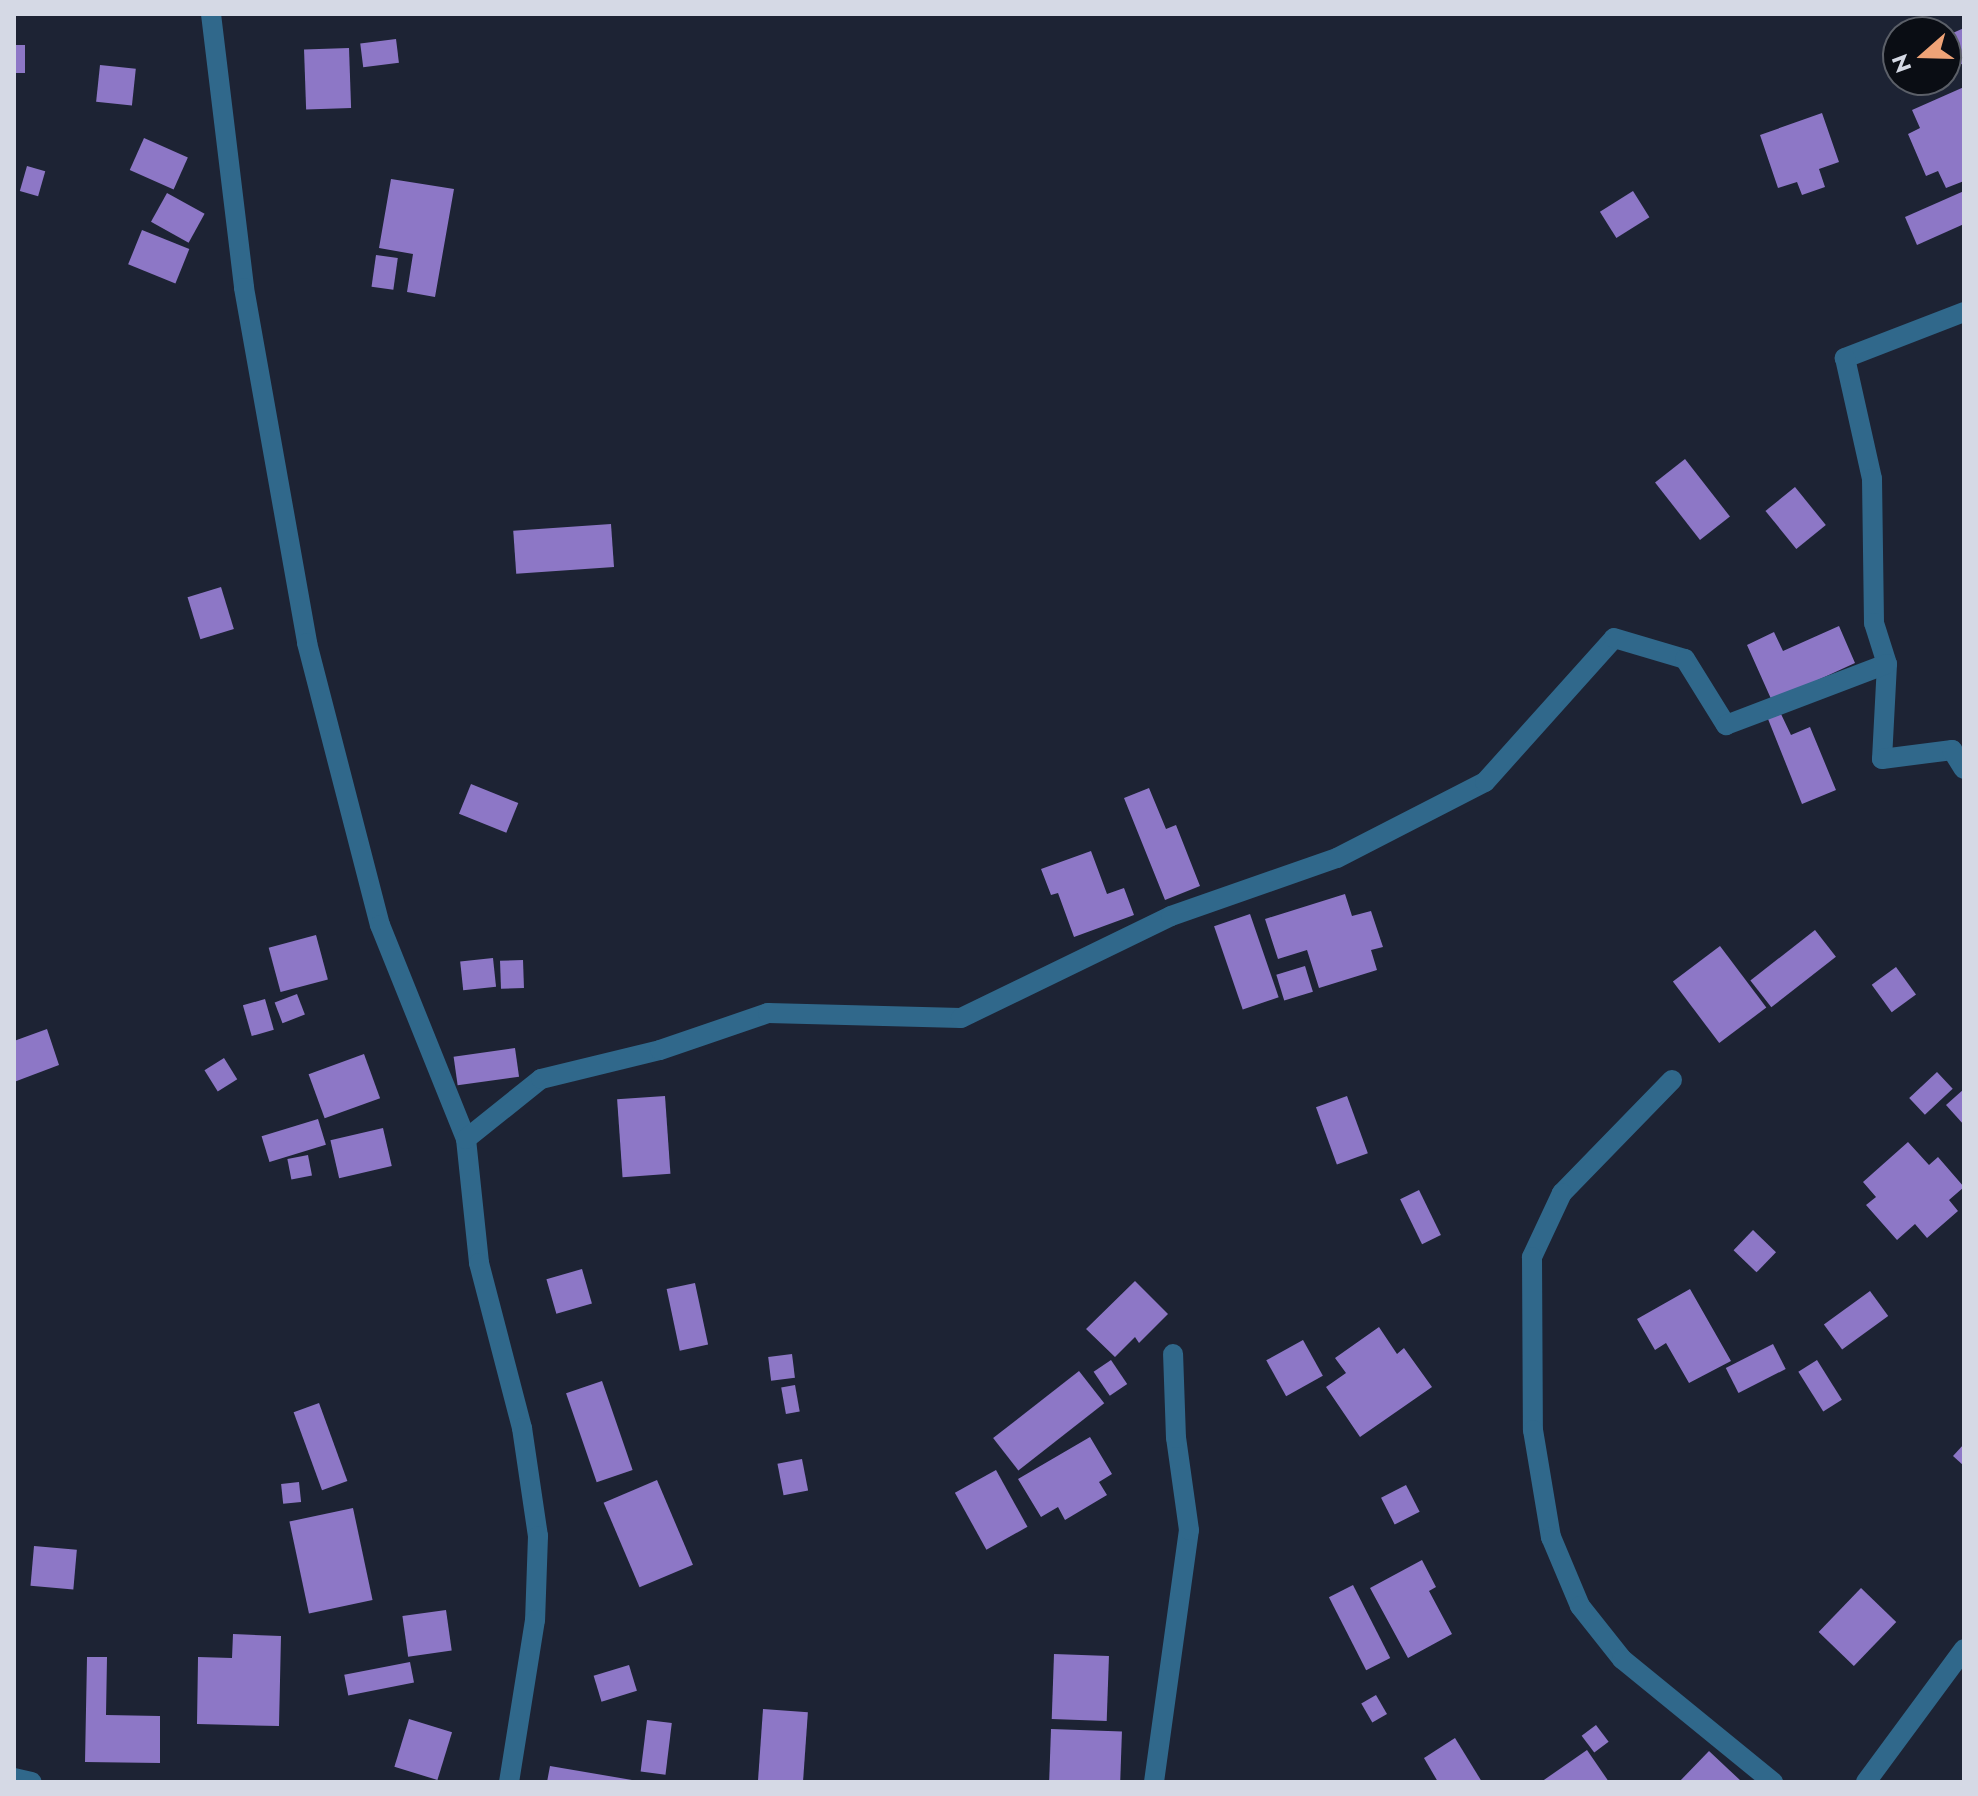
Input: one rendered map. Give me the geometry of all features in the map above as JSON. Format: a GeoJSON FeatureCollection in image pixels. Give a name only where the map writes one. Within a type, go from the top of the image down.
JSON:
{"type":"FeatureCollection","features":[{"type":"Feature","properties":{"kind":"street"},"geometry":{"type":"LineString","coordinates":[[211,14],[244,288],[307,643],[380,925],[466,1139],[479,1263],[522,1428],[538,1536],[535,1620],[509,1782]]}},
{"type":"Feature","properties":{"kind":"street"},"geometry":{"type":"LineString","coordinates":[[1964,312],[1845,358],[1872,479],[1874,623],[1887,664],[1882,759],[1952,750],[1964,769]]}},
{"type":"Feature","properties":{"kind":"street"},"geometry":{"type":"LineString","coordinates":[[466,1139],[541,1079],[660,1050],[768,1013],[961,1018],[1171,916],[1337,858],[1485,782],[1614,638],[1685,659],[1726,725],[1887,664]]}},
{"type":"Feature","properties":{"kind":"street"},"geometry":{"type":"LineString","coordinates":[[1672,1080],[1562,1193],[1532,1257],[1533,1430],[1551,1537],[1580,1606],[1622,1659],[1773,1782]]}},
{"type":"Feature","properties":{"kind":"street"},"geometry":{"type":"LineString","coordinates":[[1154,1782],[1189,1530],[1176,1438],[1173,1354]]}},
{"type":"Feature","properties":{"kind":"street"},"geometry":{"type":"LineString","coordinates":[[1866,1782],[1964,1649]]}},
{"type":"Feature","properties":{"kind":"street"},"geometry":{"type":"LineString","coordinates":[[14,1778],[32,1782]]}},
{"type":"Feature","properties":{"kind":"building"},"geometry":{"type":"Polygon","coordinates":[[[1964,28],[1962,64],[1962,29],[1964,28]]]}},
{"type":"Feature","properties":{"kind":"building"},"geometry":{"type":"Polygon","coordinates":[[[396,39],[399,63],[363,67],[360,43],[396,39]]]}},
{"type":"Feature","properties":{"kind":"building"},"geometry":{"type":"Polygon","coordinates":[[[14,45],[25,45],[25,73],[14,73],[14,45]]]}},
{"type":"Feature","properties":{"kind":"building"},"geometry":{"type":"Polygon","coordinates":[[[349,48],[351,108],[306,110],[304,50],[349,48]]]}},
{"type":"Feature","properties":{"kind":"building"},"geometry":{"type":"Polygon","coordinates":[[[100,65],[136,69],[132,106],[96,102],[100,65]]]}},
{"type":"Feature","properties":{"kind":"building"},"geometry":{"type":"Polygon","coordinates":[[[1962,88],[1964,181],[1946,188],[1938,171],[1926,176],[1908,134],[1920,128],[1912,110],[1944,96],[1962,96],[1962,88]]]}},
{"type":"Feature","properties":{"kind":"building"},"geometry":{"type":"Polygon","coordinates":[[[1822,113],[1839,162],[1819,169],[1825,187],[1802,195],[1797,182],[1778,188],[1760,135],[1822,113]]]}},
{"type":"Feature","properties":{"kind":"building"},"geometry":{"type":"Polygon","coordinates":[[[144,138],[188,158],[174,189],[130,170],[144,138]]]}},
{"type":"Feature","properties":{"kind":"building"},"geometry":{"type":"Polygon","coordinates":[[[27,166],[45,171],[38,196],[20,191],[27,166]]]}},
{"type":"Feature","properties":{"kind":"building"},"geometry":{"type":"Polygon","coordinates":[[[391,179],[454,189],[435,297],[407,292],[413,254],[379,248],[391,179]]]}},
{"type":"Feature","properties":{"kind":"building"},"geometry":{"type":"Polygon","coordinates":[[[1633,191],[1649,217],[1616,238],[1600,212],[1633,191]]]}},
{"type":"Feature","properties":{"kind":"building"},"geometry":{"type":"Polygon","coordinates":[[[1964,191],[1964,224],[1917,245],[1905,217],[1964,191]]]}},
{"type":"Feature","properties":{"kind":"building"},"geometry":{"type":"Polygon","coordinates":[[[167,193],[205,214],[189,243],[151,222],[167,193]]]}},
{"type":"Feature","properties":{"kind":"building"},"geometry":{"type":"Polygon","coordinates":[[[142,230],[189,249],[175,283],[128,264],[142,230]]]}},
{"type":"Feature","properties":{"kind":"building"},"geometry":{"type":"Polygon","coordinates":[[[376,255],[398,258],[393,290],[372,287],[376,255]]]}},
{"type":"Feature","properties":{"kind":"building"},"geometry":{"type":"Polygon","coordinates":[[[1685,459],[1730,517],[1700,540],[1655,482],[1685,459]]]}},
{"type":"Feature","properties":{"kind":"building"},"geometry":{"type":"Polygon","coordinates":[[[1795,487],[1826,525],[1796,549],[1765,511],[1795,487]]]}},
{"type":"Feature","properties":{"kind":"building"},"geometry":{"type":"Polygon","coordinates":[[[611,524],[614,567],[516,574],[513,531],[611,524]]]}},
{"type":"Feature","properties":{"kind":"building"},"geometry":{"type":"Polygon","coordinates":[[[221,587],[234,629],[200,639],[188,597],[221,587]]]}},
{"type":"Feature","properties":{"kind":"building"},"geometry":{"type":"Polygon","coordinates":[[[1839,626],[1855,663],[1772,701],[1747,645],[1774,632],[1783,651],[1839,626]]]}},
{"type":"Feature","properties":{"kind":"building"},"geometry":{"type":"Polygon","coordinates":[[[1781,714],[1791,735],[1810,727],[1836,790],[1802,804],[1768,719],[1781,714]]]}},
{"type":"Feature","properties":{"kind":"building"},"geometry":{"type":"Polygon","coordinates":[[[471,784],[518,803],[506,833],[459,814],[471,784]]]}},
{"type":"Feature","properties":{"kind":"building"},"geometry":{"type":"Polygon","coordinates":[[[1149,788],[1166,829],[1176,825],[1200,886],[1165,900],[1124,798],[1149,788]]]}},
{"type":"Feature","properties":{"kind":"building"},"geometry":{"type":"Polygon","coordinates":[[[1091,851],[1107,894],[1124,888],[1134,915],[1074,937],[1058,893],[1051,895],[1041,869],[1091,851]]]}},
{"type":"Feature","properties":{"kind":"building"},"geometry":{"type":"Polygon","coordinates":[[[1345,894],[1352,916],[1371,911],[1383,947],[1371,950],[1377,970],[1319,988],[1307,950],[1278,959],[1265,919],[1345,894]]]}},
{"type":"Feature","properties":{"kind":"building"},"geometry":{"type":"Polygon","coordinates":[[[1250,914],[1279,997],[1243,1010],[1214,926],[1250,914]]]}},
{"type":"Feature","properties":{"kind":"building"},"geometry":{"type":"Polygon","coordinates":[[[1815,930],[1836,957],[1771,1007],[1750,980],[1815,930]]]}},
{"type":"Feature","properties":{"kind":"building"},"geometry":{"type":"Polygon","coordinates":[[[316,935],[328,979],[281,992],[269,948],[316,935]]]}},
{"type":"Feature","properties":{"kind":"building"},"geometry":{"type":"Polygon","coordinates":[[[1720,946],[1766,1007],[1719,1043],[1673,982],[1720,946]]]}},
{"type":"Feature","properties":{"kind":"building"},"geometry":{"type":"Polygon","coordinates":[[[493,958],[496,987],[463,990],[460,961],[493,958]]]}},
{"type":"Feature","properties":{"kind":"building"},"geometry":{"type":"Polygon","coordinates":[[[523,960],[524,988],[501,989],[500,961],[523,960]]]}},
{"type":"Feature","properties":{"kind":"building"},"geometry":{"type":"Polygon","coordinates":[[[1305,966],[1313,992],[1284,1001],[1276,975],[1305,966]]]}},
{"type":"Feature","properties":{"kind":"building"},"geometry":{"type":"Polygon","coordinates":[[[1896,967],[1916,995],[1892,1012],[1872,985],[1896,967]]]}},
{"type":"Feature","properties":{"kind":"building"},"geometry":{"type":"Polygon","coordinates":[[[297,994],[305,1015],[282,1023],[275,1003],[297,994]]]}},
{"type":"Feature","properties":{"kind":"building"},"geometry":{"type":"Polygon","coordinates":[[[265,999],[274,1030],[252,1036],[243,1005],[265,999]]]}},
{"type":"Feature","properties":{"kind":"building"},"geometry":{"type":"Polygon","coordinates":[[[47,1029],[59,1065],[14,1082],[14,1041],[47,1029]]]}},
{"type":"Feature","properties":{"kind":"building"},"geometry":{"type":"Polygon","coordinates":[[[515,1048],[519,1077],[458,1085],[454,1057],[515,1048]]]}},
{"type":"Feature","properties":{"kind":"building"},"geometry":{"type":"Polygon","coordinates":[[[364,1054],[380,1098],[325,1118],[309,1074],[364,1054]]]}},
{"type":"Feature","properties":{"kind":"building"},"geometry":{"type":"Polygon","coordinates":[[[224,1058],[237,1079],[218,1091],[204,1070],[224,1058]]]}},
{"type":"Feature","properties":{"kind":"building"},"geometry":{"type":"Polygon","coordinates":[[[1937,1072],[1953,1089],[1925,1115],[1909,1098],[1937,1072]]]}},
{"type":"Feature","properties":{"kind":"building"},"geometry":{"type":"Polygon","coordinates":[[[1964,1089],[1964,1125],[1946,1105],[1964,1089]]]}},
{"type":"Feature","properties":{"kind":"building"},"geometry":{"type":"Polygon","coordinates":[[[665,1096],[670,1174],[623,1177],[617,1099],[665,1096]]]}},
{"type":"Feature","properties":{"kind":"building"},"geometry":{"type":"Polygon","coordinates":[[[1347,1096],[1368,1153],[1337,1165],[1316,1107],[1347,1096]]]}},
{"type":"Feature","properties":{"kind":"building"},"geometry":{"type":"Polygon","coordinates":[[[318,1119],[326,1145],[269,1162],[262,1136],[318,1119]]]}},
{"type":"Feature","properties":{"kind":"building"},"geometry":{"type":"Polygon","coordinates":[[[383,1128],[392,1166],[339,1178],[330,1140],[383,1128]]]}},
{"type":"Feature","properties":{"kind":"building"},"geometry":{"type":"Polygon","coordinates":[[[1908,1142],[1929,1165],[1938,1157],[1964,1187],[1949,1200],[1958,1211],[1927,1238],[1915,1224],[1897,1240],[1866,1205],[1876,1197],[1863,1182],[1908,1142]]]}},
{"type":"Feature","properties":{"kind":"building"},"geometry":{"type":"Polygon","coordinates":[[[308,1155],[312,1176],[291,1180],[287,1159],[308,1155]]]}},
{"type":"Feature","properties":{"kind":"building"},"geometry":{"type":"Polygon","coordinates":[[[1419,1190],[1441,1235],[1422,1244],[1400,1199],[1419,1190]]]}},
{"type":"Feature","properties":{"kind":"building"},"geometry":{"type":"Polygon","coordinates":[[[1753,1230],[1776,1252],[1757,1272],[1734,1250],[1753,1230]]]}},
{"type":"Feature","properties":{"kind":"building"},"geometry":{"type":"Polygon","coordinates":[[[582,1269],[592,1304],[556,1314],[546,1279],[582,1269]]]}},
{"type":"Feature","properties":{"kind":"building"},"geometry":{"type":"Polygon","coordinates":[[[1135,1281],[1168,1314],[1139,1343],[1135,1337],[1115,1357],[1086,1329],[1135,1281]]]}},
{"type":"Feature","properties":{"kind":"building"},"geometry":{"type":"Polygon","coordinates":[[[695,1283],[708,1345],[680,1351],[667,1289],[695,1283]]]}},
{"type":"Feature","properties":{"kind":"building"},"geometry":{"type":"Polygon","coordinates":[[[1690,1289],[1731,1361],[1689,1383],[1666,1343],[1655,1350],[1637,1319],[1690,1289]]]}},
{"type":"Feature","properties":{"kind":"building"},"geometry":{"type":"Polygon","coordinates":[[[1870,1291],[1888,1316],[1842,1350],[1824,1325],[1870,1291]]]}},
{"type":"Feature","properties":{"kind":"building"},"geometry":{"type":"Polygon","coordinates":[[[1379,1327],[1397,1354],[1404,1348],[1432,1387],[1360,1437],[1326,1387],[1346,1373],[1335,1358],[1379,1327]]]}},
{"type":"Feature","properties":{"kind":"building"},"geometry":{"type":"Polygon","coordinates":[[[1303,1340],[1323,1376],[1286,1396],[1266,1360],[1303,1340]]]}},
{"type":"Feature","properties":{"kind":"building"},"geometry":{"type":"Polygon","coordinates":[[[1773,1344],[1786,1369],[1738,1393],[1726,1368],[1773,1344]]]}},
{"type":"Feature","properties":{"kind":"building"},"geometry":{"type":"Polygon","coordinates":[[[792,1354],[795,1378],[771,1381],[768,1357],[792,1354]]]}},
{"type":"Feature","properties":{"kind":"building"},"geometry":{"type":"Polygon","coordinates":[[[1111,1360],[1127,1384],[1110,1396],[1094,1372],[1111,1360]]]}},
{"type":"Feature","properties":{"kind":"building"},"geometry":{"type":"Polygon","coordinates":[[[1817,1360],[1842,1400],[1823,1412],[1798,1372],[1817,1360]]]}},
{"type":"Feature","properties":{"kind":"building"},"geometry":{"type":"Polygon","coordinates":[[[1079,1371],[1104,1403],[1018,1470],[993,1438],[1079,1371]]]}},
{"type":"Feature","properties":{"kind":"building"},"geometry":{"type":"Polygon","coordinates":[[[602,1381],[633,1470],[597,1482],[566,1393],[602,1381]]]}},
{"type":"Feature","properties":{"kind":"building"},"geometry":{"type":"Polygon","coordinates":[[[795,1385],[800,1412],[786,1414],[781,1387],[795,1385]]]}},
{"type":"Feature","properties":{"kind":"building"},"geometry":{"type":"Polygon","coordinates":[[[319,1403],[347,1481],[322,1490],[294,1412],[319,1403]]]}},
{"type":"Feature","properties":{"kind":"building"},"geometry":{"type":"Polygon","coordinates":[[[1090,1437],[1112,1474],[1099,1482],[1107,1495],[1065,1520],[1058,1507],[1041,1517],[1018,1479],[1090,1437]]]}},
{"type":"Feature","properties":{"kind":"building"},"geometry":{"type":"Polygon","coordinates":[[[1964,1444],[1964,1466],[1953,1456],[1964,1444]]]}},
{"type":"Feature","properties":{"kind":"building"},"geometry":{"type":"Polygon","coordinates":[[[802,1459],[808,1490],[784,1495],[777,1464],[802,1459]]]}},
{"type":"Feature","properties":{"kind":"building"},"geometry":{"type":"Polygon","coordinates":[[[996,1470],[1028,1527],[986,1550],[955,1493],[996,1470]]]}},
{"type":"Feature","properties":{"kind":"building"},"geometry":{"type":"Polygon","coordinates":[[[657,1480],[693,1565],[640,1587],[604,1503],[657,1480]]]}},
{"type":"Feature","properties":{"kind":"building"},"geometry":{"type":"Polygon","coordinates":[[[299,1482],[301,1502],[283,1504],[281,1484],[299,1482]]]}},
{"type":"Feature","properties":{"kind":"building"},"geometry":{"type":"Polygon","coordinates":[[[1406,1485],[1420,1512],[1395,1524],[1381,1498],[1406,1485]]]}},
{"type":"Feature","properties":{"kind":"building"},"geometry":{"type":"Polygon","coordinates":[[[353,1508],[373,1600],[309,1613],[289,1522],[353,1508]]]}},
{"type":"Feature","properties":{"kind":"building"},"geometry":{"type":"Polygon","coordinates":[[[34,1546],[77,1550],[73,1590],[31,1586],[34,1546]]]}},
{"type":"Feature","properties":{"kind":"building"},"geometry":{"type":"Polygon","coordinates":[[[1422,1560],[1436,1587],[1429,1591],[1452,1634],[1408,1658],[1370,1588],[1422,1560]]]}},
{"type":"Feature","properties":{"kind":"building"},"geometry":{"type":"Polygon","coordinates":[[[1353,1585],[1390,1658],[1366,1670],[1329,1597],[1353,1585]]]}},
{"type":"Feature","properties":{"kind":"building"},"geometry":{"type":"Polygon","coordinates":[[[1861,1588],[1896,1622],[1854,1666],[1819,1632],[1861,1588]]]}},
{"type":"Feature","properties":{"kind":"building"},"geometry":{"type":"Polygon","coordinates":[[[446,1610],[452,1651],[408,1657],[402,1616],[446,1610]]]}},
{"type":"Feature","properties":{"kind":"building"},"geometry":{"type":"Polygon","coordinates":[[[233,1634],[281,1636],[279,1726],[197,1724],[198,1657],[232,1658],[233,1634]]]}},
{"type":"Feature","properties":{"kind":"building"},"geometry":{"type":"Polygon","coordinates":[[[1054,1654],[1109,1656],[1107,1721],[1052,1719],[1054,1654]]]}},
{"type":"Feature","properties":{"kind":"building"},"geometry":{"type":"Polygon","coordinates":[[[87,1657],[107,1657],[106,1715],[160,1716],[160,1763],[85,1762],[87,1657]]]}},
{"type":"Feature","properties":{"kind":"building"},"geometry":{"type":"Polygon","coordinates":[[[410,1662],[414,1683],[348,1695],[344,1675],[410,1662]]]}},
{"type":"Feature","properties":{"kind":"building"},"geometry":{"type":"Polygon","coordinates":[[[629,1665],[637,1691],[602,1702],[594,1676],[629,1665]]]}},
{"type":"Feature","properties":{"kind":"building"},"geometry":{"type":"Polygon","coordinates":[[[1376,1695],[1387,1714],[1372,1723],[1361,1704],[1376,1695]]]}},
{"type":"Feature","properties":{"kind":"building"},"geometry":{"type":"Polygon","coordinates":[[[763,1709],[808,1712],[803,1782],[758,1782],[763,1709]]]}},
{"type":"Feature","properties":{"kind":"building"},"geometry":{"type":"Polygon","coordinates":[[[409,1719],[452,1732],[437,1780],[394,1767],[409,1719]]]}},
{"type":"Feature","properties":{"kind":"building"},"geometry":{"type":"Polygon","coordinates":[[[647,1720],[672,1723],[665,1775],[641,1772],[647,1720]]]}},
{"type":"Feature","properties":{"kind":"building"},"geometry":{"type":"Polygon","coordinates":[[[1596,1725],[1609,1742],[1594,1753],[1582,1736],[1596,1725]]]}},
{"type":"Feature","properties":{"kind":"building"},"geometry":{"type":"Polygon","coordinates":[[[1051,1729],[1122,1731],[1120,1782],[1049,1782],[1051,1729]]]}},
{"type":"Feature","properties":{"kind":"building"},"geometry":{"type":"Polygon","coordinates":[[[1455,1738],[1482,1782],[1438,1782],[1424,1758],[1455,1738]]]}},
{"type":"Feature","properties":{"kind":"building"},"geometry":{"type":"Polygon","coordinates":[[[1587,1750],[1609,1782],[1541,1782],[1587,1750]]]}},
{"type":"Feature","properties":{"kind":"building"},"geometry":{"type":"Polygon","coordinates":[[[1709,1751],[1742,1782],[1679,1782],[1709,1751]]]}},
{"type":"Feature","properties":{"kind":"building"},"geometry":{"type":"Polygon","coordinates":[[[550,1766],[632,1780],[632,1782],[547,1782],[550,1766]]]}}]}
